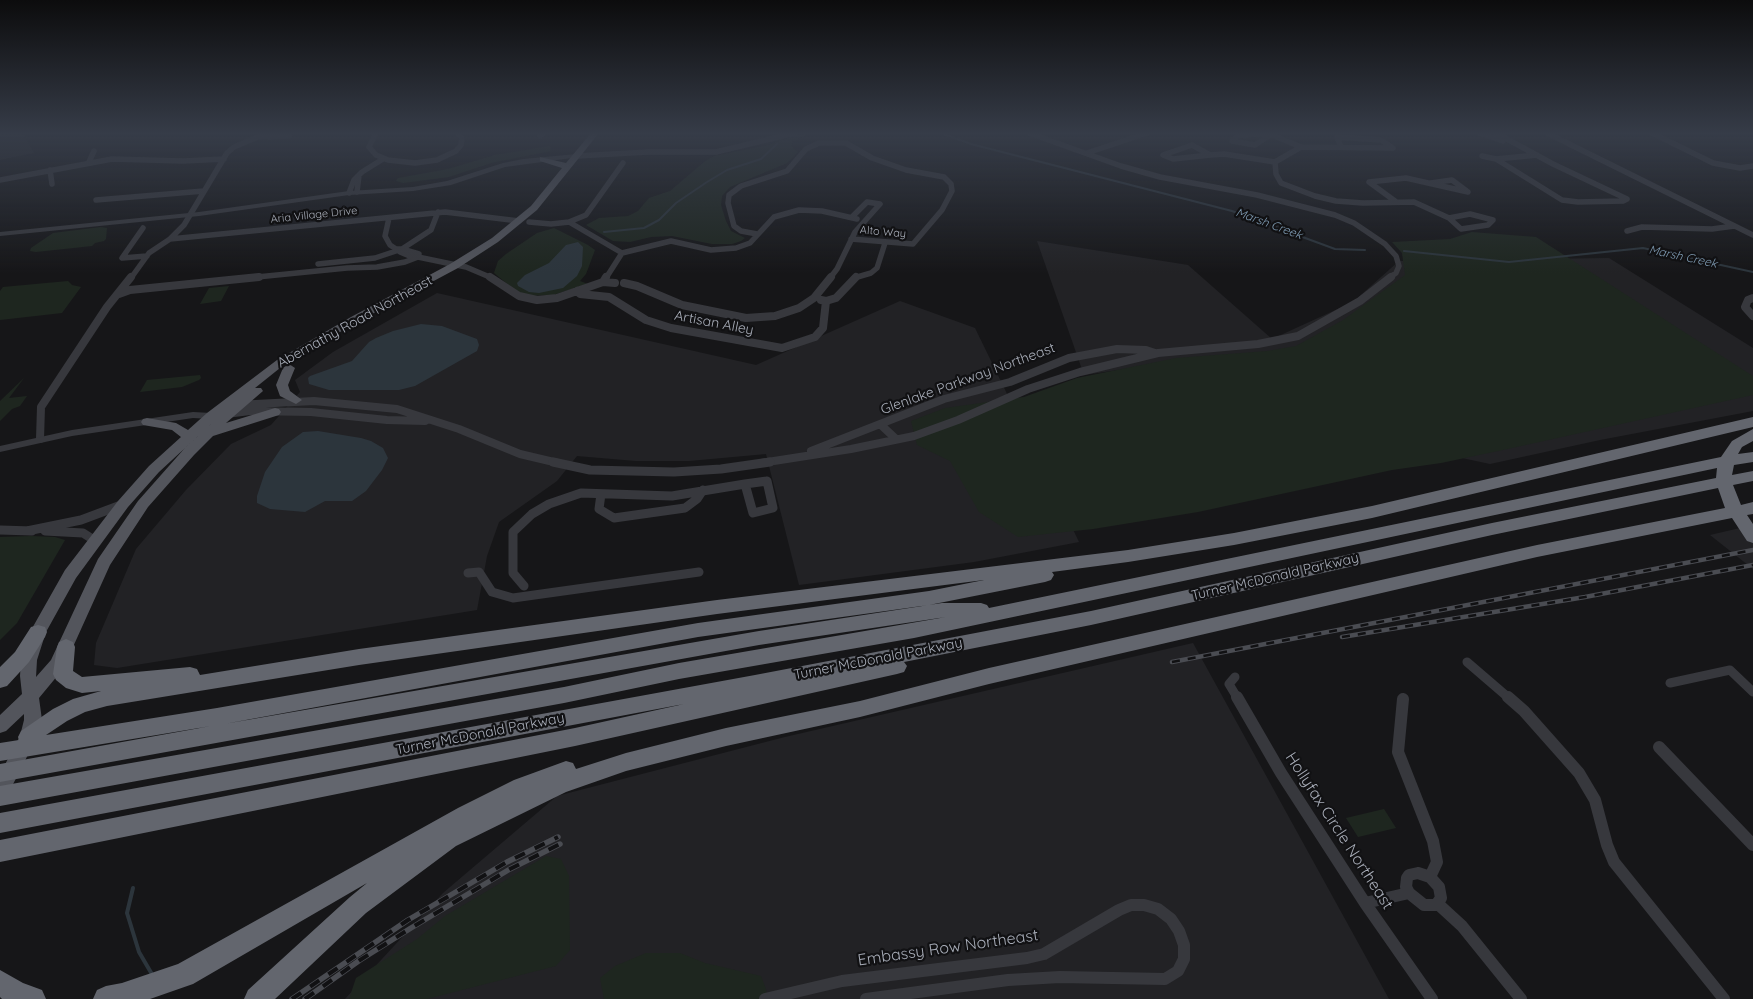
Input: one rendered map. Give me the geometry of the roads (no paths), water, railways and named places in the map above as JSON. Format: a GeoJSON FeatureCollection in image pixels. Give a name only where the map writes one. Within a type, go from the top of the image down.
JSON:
{"type":"FeatureCollection","features":[{"type":"Feature","properties":{"kind":"highway"},"geometry":{"type":"LineString","coordinates":[[37,742],[60,715],[80,705],[108,698],[358,657],[718,607],[1128,556],[1234,539],[1372,512],[1753,422]]}},
{"type":"Feature","properties":{"kind":"highway"},"geometry":{"type":"LineString","coordinates":[[1753,434],[1736,444],[1731,452],[1724,476],[1728,498],[1753,537]]}},
{"type":"Feature","properties":{"kind":"highway","name":"Turner McDonald Parkway"},"geometry":{"type":"LineString","coordinates":[[0,796],[564,695],[679,671],[1019,610],[1705,465],[1753,457]]}},
{"type":"Feature","properties":{"kind":"highway","name":"Turner McDonald Parkway"},"geometry":{"type":"LineString","coordinates":[[4,823],[755,683],[1091,618],[1492,529],[1753,476]]}},
{"type":"Feature","properties":{"kind":"highway"},"geometry":{"type":"LineString","coordinates":[[257,999],[358,905],[448,839],[526,799],[561,784],[626,762],[726,737],[860,709],[989,676],[1537,551],[1753,508]]}},
{"type":"Feature","properties":{"kind":"highway"},"geometry":{"type":"LineString","coordinates":[[0,752],[37,742],[217,718],[698,630],[929,598],[1080,568],[1128,556]]}},
{"type":"Feature","properties":{"kind":"highway"},"geometry":{"type":"LineString","coordinates":[[0,773],[759,638],[942,610],[1019,610]]}},
{"type":"Feature","properties":{"kind":"highway"},"geometry":{"type":"LineString","coordinates":[[0,851],[604,730],[868,674],[1091,618]]}},
{"type":"Feature","properties":{"kind":"highway"},"geometry":{"type":"LineString","coordinates":[[0,680],[22,657],[38,632]]}},
{"type":"Feature","properties":{"kind":"highway"},"geometry":{"type":"LineString","coordinates":[[66,647],[63,674],[73,682],[92,685],[358,657]]}},
{"type":"Feature","properties":{"kind":"highway"},"geometry":{"type":"LineString","coordinates":[[106,999],[122,996],[184,975],[458,820],[522,788],[563,771],[637,750],[726,737]]}},
{"type":"Feature","properties":{"kind":"highway"},"geometry":{"type":"LineString","coordinates":[[0,983],[16,993],[33,999]]}},
{"type":"Feature","properties":{"kind":"main road","name":"Abernathy Road Northeast"},"geometry":{"type":"LineString","coordinates":[[0,792],[37,742],[29,698],[29,660],[38,632],[70,574],[94,540],[154,469],[188,436],[221,412],[261,377],[302,349],[505,242],[524,222],[558,180]]}},
{"type":"Feature","properties":{"kind":"main road","name":"Abernathy Road Northeast"},"geometry":{"type":"LineString","coordinates":[[524,222],[550,203],[569,180]]}},
{"type":"Feature","properties":{"kind":"main road","name":"Abernathy Road Northeast"},"geometry":{"type":"LineString","coordinates":[[0,726],[29,698],[57,664],[103,563],[115,542],[157,487],[207,434],[221,412],[240,404],[289,368],[461,266]]}},
{"type":"Feature","properties":{"kind":"main road"},"geometry":{"type":"LineString","coordinates":[[289,368],[282,385],[284,393],[296,400]]}},
{"type":"Feature","properties":{"kind":"main road"},"geometry":{"type":"LineString","coordinates":[[207,434],[275,412]]}},
{"type":"Feature","properties":{"kind":"main road"},"geometry":{"type":"LineString","coordinates":[[147,422],[176,427],[188,436]]}},
{"type":"Feature","properties":{"kind":"street"},"geometry":{"type":"LineString","coordinates":[[51,180],[52,184]]}},
{"type":"Feature","properties":{"kind":"street"},"geometry":{"type":"LineString","coordinates":[[40,440],[41,407],[107,307],[127,284],[140,263],[170,239],[190,215],[211,180]]}},
{"type":"Feature","properties":{"kind":"street"},"geometry":{"type":"LineString","coordinates":[[353,192],[358,180]]}},
{"type":"Feature","properties":{"kind":"street"},"geometry":{"type":"LineString","coordinates":[[0,234],[190,215],[353,192],[413,189],[458,180]]}},
{"type":"Feature","properties":{"kind":"street"},"geometry":{"type":"LineString","coordinates":[[524,222],[551,224],[569,222],[586,215],[611,180]]}},
{"type":"Feature","properties":{"kind":"street","name":"Alto Way"},"geometry":{"type":"LineString","coordinates":[[757,234],[741,231],[734,226],[728,203],[729,195],[741,186],[761,180]]}},
{"type":"Feature","properties":{"kind":"street","name":"Alto Way"},"geometry":{"type":"LineString","coordinates":[[851,240],[913,244],[942,210],[952,191],[949,181],[946,180]]}},
{"type":"Feature","properties":{"kind":"street","name":"Glenlake Parkway Northeast"},"geometry":{"type":"LineString","coordinates":[[240,404],[296,400],[397,408],[459,429],[520,454],[590,470],[674,472],[722,469],[851,449],[914,436],[958,420],[1028,388],[1080,372],[1158,353],[1258,344],[1298,336],[1360,301],[1396,273],[1399,266],[1396,256],[1384,244],[1354,223],[1304,206],[1173,180]]}},
{"type":"Feature","properties":{"kind":"street"},"geometry":{"type":"LineString","coordinates":[[1279,180],[1281,183],[1315,196],[1336,201],[1363,203],[1414,202],[1449,218],[1461,229],[1488,226],[1493,220],[1470,214],[1449,218]]}},
{"type":"Feature","properties":{"kind":"street"},"geometry":{"type":"LineString","coordinates":[[1391,180],[1369,182],[1396,201]]}},
{"type":"Feature","properties":{"kind":"street"},"geometry":{"type":"LineString","coordinates":[[1414,180],[1468,192],[1452,180],[1431,183]]}},
{"type":"Feature","properties":{"kind":"street"},"geometry":{"type":"LineString","coordinates":[[1527,180],[1560,201],[1623,201],[1627,199],[1587,180]]}},
{"type":"Feature","properties":{"kind":"street"},"geometry":{"type":"LineString","coordinates":[[1641,180],[1753,235]]}},
{"type":"Feature","properties":{"kind":"street"},"geometry":{"type":"LineString","coordinates":[[96,200],[204,191]]}},
{"type":"Feature","properties":{"kind":"street"},"geometry":{"type":"LineString","coordinates":[[1304,206],[1315,196]]}},
{"type":"Feature","properties":{"kind":"street"},"geometry":{"type":"LineString","coordinates":[[624,283],[637,286],[682,305],[746,318],[775,316],[799,308],[814,298],[837,269],[851,240],[863,222],[880,205],[879,202],[867,202],[852,217]]}},
{"type":"Feature","properties":{"kind":"street"},"geometry":{"type":"LineString","coordinates":[[603,282],[622,253],[671,241],[711,250],[728,250],[750,243],[774,217],[799,210],[822,210],[852,217],[863,222]]}},
{"type":"Feature","properties":{"kind":"street"},"geometry":{"type":"LineString","coordinates":[[127,284],[142,284],[374,258],[402,249],[426,235],[438,212]]}},
{"type":"Feature","properties":{"kind":"street","name":"Aria Village Drive"},"geometry":{"type":"LineString","coordinates":[[170,239],[438,212],[458,212],[524,222]]}},
{"type":"Feature","properties":{"kind":"street"},"geometry":{"type":"LineString","coordinates":[[389,218],[385,236],[392,248],[402,249]]}},
{"type":"Feature","properties":{"kind":"street"},"geometry":{"type":"LineString","coordinates":[[569,222],[622,253]]}},
{"type":"Feature","properties":{"kind":"street"},"geometry":{"type":"LineString","coordinates":[[1627,231],[1642,227],[1712,229],[1735,226]]}},
{"type":"Feature","properties":{"kind":"street"},"geometry":{"type":"LineString","coordinates":[[144,228],[122,258],[147,256]]}},
{"type":"Feature","properties":{"kind":"street"},"geometry":{"type":"LineString","coordinates":[[814,298],[826,301],[836,298],[855,277],[871,273],[877,268],[885,243]]}},
{"type":"Feature","properties":{"kind":"street"},"geometry":{"type":"LineString","coordinates":[[402,249],[400,252],[412,257],[461,266],[490,277],[520,296],[537,300],[557,298],[603,282],[615,283]]}},
{"type":"Feature","properties":{"kind":"street"},"geometry":{"type":"LineString","coordinates":[[119,294],[130,290],[347,268],[377,267],[406,262],[418,257]]}},
{"type":"Feature","properties":{"kind":"street","name":"Artisan Alley"},"geometry":{"type":"LineString","coordinates":[[577,290],[580,294],[609,297],[646,320],[671,328],[782,348],[816,338],[823,328],[826,301]]}},
{"type":"Feature","properties":{"kind":"street"},"geometry":{"type":"LineString","coordinates":[[1753,298],[1748,300],[1745,307],[1753,316]]}},
{"type":"Feature","properties":{"kind":"street","name":"Glenlake Parkway Northeast"},"geometry":{"type":"LineString","coordinates":[[792,458],[944,399],[1010,382],[1044,370],[1069,358],[1118,349],[1146,350],[1158,353]]}},
{"type":"Feature","properties":{"kind":"street","name":"Glenlake Parkway Northeast"},"geometry":{"type":"LineString","coordinates":[[221,412],[311,412],[387,420],[436,422]]}},
{"type":"Feature","properties":{"kind":"street"},"geometry":{"type":"LineString","coordinates":[[0,449],[51,437],[221,412]]}},
{"type":"Feature","properties":{"kind":"street"},"geometry":{"type":"LineString","coordinates":[[881,425],[896,439]]}},
{"type":"Feature","properties":{"kind":"street"},"geometry":{"type":"LineString","coordinates":[[524,586],[513,573],[513,532],[532,514],[549,504],[581,493],[672,496],[745,484]]}},
{"type":"Feature","properties":{"kind":"street"},"geometry":{"type":"LineString","coordinates":[[601,494],[599,509],[614,518],[674,512],[685,508],[697,500],[703,490]]}},
{"type":"Feature","properties":{"kind":"street"},"geometry":{"type":"LineString","coordinates":[[27,531],[87,518],[123,504]]}},
{"type":"Feature","properties":{"kind":"street"},"geometry":{"type":"LineString","coordinates":[[0,530],[83,533],[94,540]]}},
{"type":"Feature","properties":{"kind":"street"},"geometry":{"type":"LineString","coordinates":[[468,573],[479,572],[492,592],[513,598],[699,572]]}},
{"type":"Feature","properties":{"kind":"street"},"geometry":{"type":"LineString","coordinates":[[1466,662],[1524,711],[1579,773],[1595,800],[1607,845],[1614,862],[1724,999]]}},
{"type":"Feature","properties":{"kind":"street"},"geometry":{"type":"LineString","coordinates":[[1670,684],[1730,670],[1753,692]]}},
{"type":"Feature","properties":{"kind":"street","name":"Hollyfax Circle Northeast"},"geometry":{"type":"LineString","coordinates":[[1235,677],[1229,684],[1281,772],[1365,903],[1432,999]]}},
{"type":"Feature","properties":{"kind":"street"},"geometry":{"type":"LineString","coordinates":[[1403,699],[1398,752],[1433,841],[1437,862],[1430,878]]}},
{"type":"Feature","properties":{"kind":"street"},"geometry":{"type":"LineString","coordinates":[[1660,747],[1753,845]]}},
{"type":"Feature","properties":{"kind":"street"},"geometry":{"type":"LineString","coordinates":[[1418,873],[1430,878],[1435,882],[1441,893],[1441,898],[1438,904],[1430,906],[1424,905],[1413,898],[1408,892],[1406,882],[1409,875],[1418,873]]}},
{"type":"Feature","properties":{"kind":"street"},"geometry":{"type":"LineString","coordinates":[[1365,903],[1408,892]]}},
{"type":"Feature","properties":{"kind":"street","name":"Embassy Row Northeast"},"geometry":{"type":"LineString","coordinates":[[765,999],[842,981],[1027,958],[1044,954],[1120,910],[1144,904],[1158,909],[1171,919],[1179,931],[1184,945],[1184,958],[1178,971],[1165,978],[1151,980],[1060,978],[1008,980],[866,999]]}},
{"type":"Feature","properties":{"kind":"street"},"geometry":{"type":"LineString","coordinates":[[1438,904],[1462,926],[1521,999]]}},
{"type":"Feature","properties":{"kind":"waterway"},"geometry":{"type":"LineString","coordinates":[[604,232],[644,228],[659,220],[676,203],[711,180]]}},
{"type":"Feature","properties":{"kind":"waterway","name":"Marsh Creek"},"geometry":{"type":"LineString","coordinates":[[1110,180],[1232,211],[1335,249],[1365,250]]}},
{"type":"Feature","properties":{"kind":"waterway","name":"Marsh Creek"},"geometry":{"type":"LineString","coordinates":[[1404,251],[1509,262],[1643,248],[1753,272]]}},
{"type":"Feature","properties":{"kind":"waterway"},"geometry":{"type":"LineString","coordinates":[[133,888],[127,913],[139,952],[153,976]]}},
{"type":"Feature","properties":{"kind":"railway"},"geometry":{"type":"LineString","coordinates":[[1172,662],[1753,550]]}},
{"type":"Feature","properties":{"kind":"railway"},"geometry":{"type":"LineString","coordinates":[[1342,637],[1585,597],[1753,565]]}},
{"type":"Feature","properties":{"kind":"railway"},"geometry":{"type":"LineString","coordinates":[[292,999],[408,920],[507,862],[558,837]]}},
{"type":"Feature","properties":{"kind":"railway"},"geometry":{"type":"LineString","coordinates":[[305,999],[360,960],[411,928],[510,869],[560,844]]}}]}
